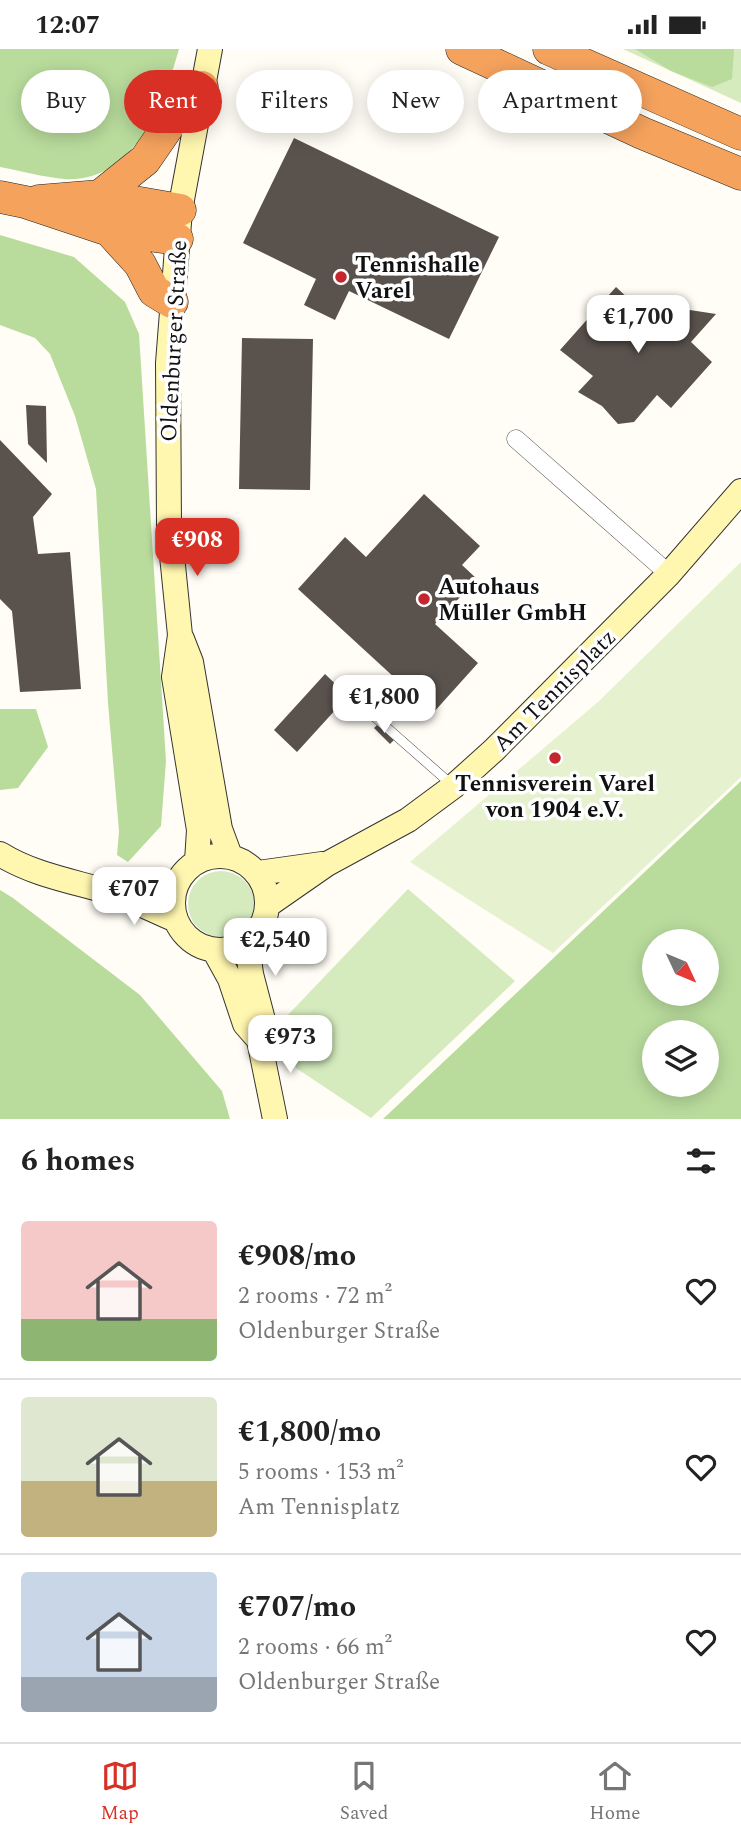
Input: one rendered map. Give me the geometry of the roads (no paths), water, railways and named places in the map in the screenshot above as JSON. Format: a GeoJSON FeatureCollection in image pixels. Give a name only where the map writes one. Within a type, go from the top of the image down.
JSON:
{"type":"FeatureCollection","features":[{"type":"Feature","properties":{"kind":"highway"},"geometry":{"type":"LineString","coordinates":[[462,49],[642,133],[741,174]]}},
{"type":"Feature","properties":{"kind":"highway"},"geometry":{"type":"LineString","coordinates":[[549,49],[741,134]]}},
{"type":"Feature","properties":{"kind":"highway"},"geometry":{"type":"LineString","coordinates":[[100,196],[145,160],[164,133]]}},
{"type":"Feature","properties":{"kind":"highway"},"geometry":{"type":"LineString","coordinates":[[13,199],[100,196],[178,224]]}},
{"type":"Feature","properties":{"kind":"highway"},"geometry":{"type":"LineString","coordinates":[[13,199],[109,230],[178,224]]}},
{"type":"Feature","properties":{"kind":"highway"},"geometry":{"type":"LineString","coordinates":[[109,230],[139,264],[154,291],[172,302]]}},
{"type":"Feature","properties":{"kind":"main road","name":"Oldenburger Straße"},"geometry":{"type":"LineString","coordinates":[[205,70],[209,49]]}},
{"type":"Feature","properties":{"kind":"main road","name":"Oldenburger Straße"},"geometry":{"type":"LineString","coordinates":[[194,133],[178,224],[168,363],[169,526],[180,635],[174,677],[199,830],[197,861]]}},
{"type":"Feature","properties":{"kind":"main road","name":"Am Tennisplatz"},"geometry":{"type":"LineString","coordinates":[[268,905],[327,864],[408,820],[454,786],[494,750],[669,574],[741,491]]}},
{"type":"Feature","properties":{"kind":"main road","name":"Oldenburger Straße"},"geometry":{"type":"LineString","coordinates":[[180,635],[191,662],[220,829],[230,856]]}},
{"type":"Feature","properties":{"kind":"main road"},"geometry":{"type":"LineString","coordinates":[[0,854],[38,872],[110,893],[176,921]]}},
{"type":"Feature","properties":{"kind":"main road"},"geometry":{"type":"LineString","coordinates":[[219,855],[230,856],[245,862],[258,873],[267,894],[268,905],[258,932],[247,943],[237,948],[214,950],[191,941],[176,921],[173,909],[176,885],[185,871],[197,861],[219,855]]}},
{"type":"Feature","properties":{"kind":"main road","name":"Am Tennisplatz"},"geometry":{"type":"LineString","coordinates":[[258,873],[327,864]]}},
{"type":"Feature","properties":{"kind":"main road"},"geometry":{"type":"LineString","coordinates":[[110,893],[176,885]]}},
{"type":"Feature","properties":{"kind":"main road"},"geometry":{"type":"LineString","coordinates":[[247,943],[251,974],[263,1020],[260,1040],[275,1119]]}},
{"type":"Feature","properties":{"kind":"main road"},"geometry":{"type":"LineString","coordinates":[[214,950],[230,979],[244,1024],[260,1040]]}},
{"type":"Feature","properties":{"kind":"street"},"geometry":{"type":"LineString","coordinates":[[516,439],[669,574]]}},
{"type":"Feature","properties":{"kind":"lane"},"geometry":{"type":"LineString","coordinates":[[360,704],[454,786]]}},
{"type":"Feature","properties":{"kind":"place","name":"Tennishalle Varel"},"geometry":{"type":"Point","coordinates":[341,277]}},
{"type":"Feature","properties":{"kind":"place","name":"Autohaus Müller GmbH"},"geometry":{"type":"Point","coordinates":[424,599]}},
{"type":"Feature","properties":{"kind":"place","name":"Tennisverein Varel von 1904 e.V."},"geometry":{"type":"Point","coordinates":[555,758]}}]}
